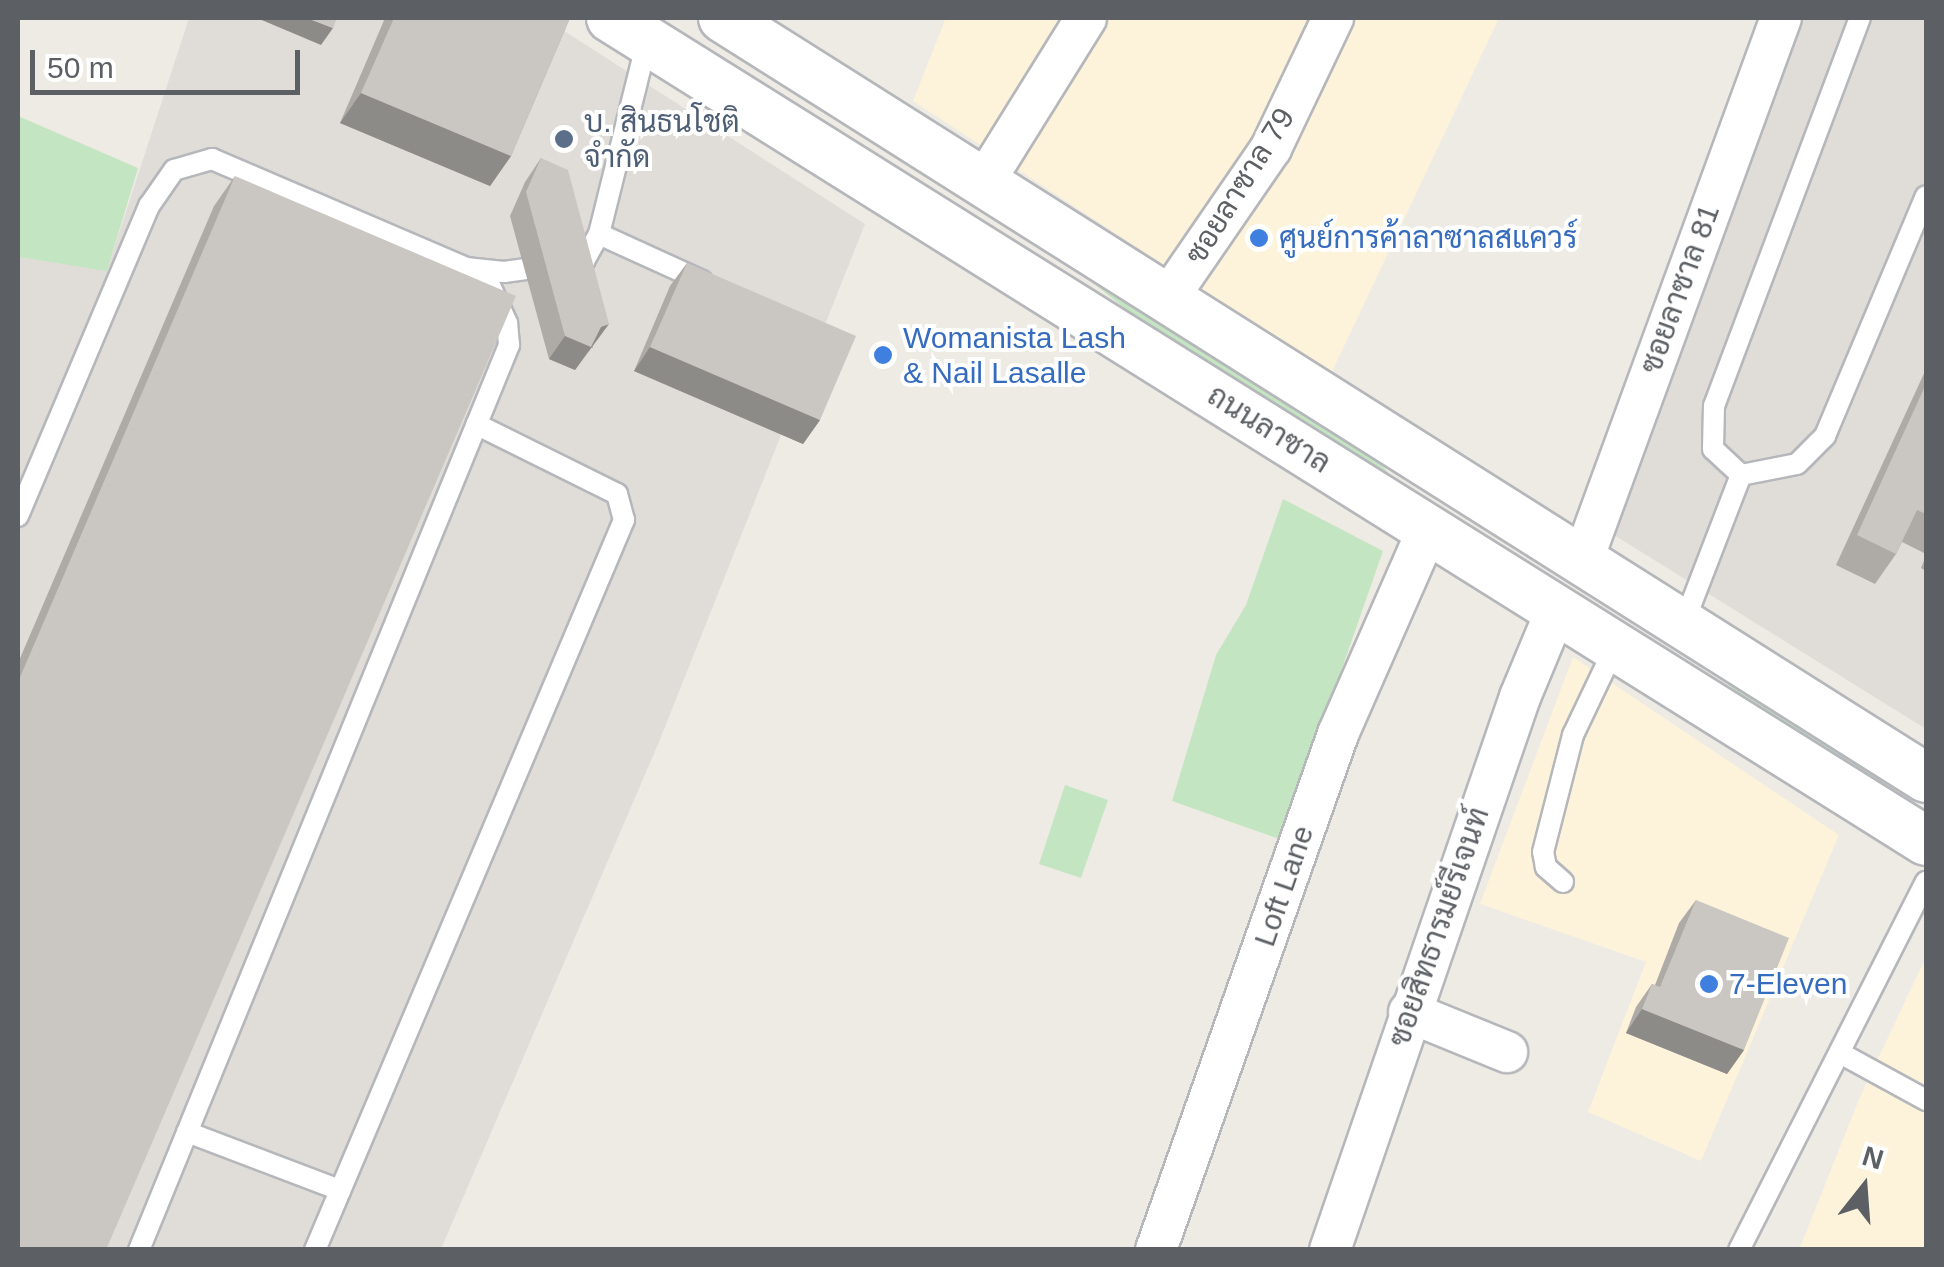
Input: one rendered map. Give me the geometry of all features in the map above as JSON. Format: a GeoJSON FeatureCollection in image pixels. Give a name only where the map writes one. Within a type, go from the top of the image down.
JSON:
{"type":"FeatureCollection","features":[{"type":"Feature","properties":{"kind":"street"},"geometry":{"type":"LineString","coordinates":[[984,182],[1086,18]]}},
{"type":"Feature","properties":{"kind":"street","name":"ซอยลาซาล 79"},"geometry":{"type":"LineString","coordinates":[[1168,298],[1270,148],[1333,18]]}},
{"type":"Feature","properties":{"kind":"street","name":"ซอยลาซาล 81"},"geometry":{"type":"LineString","coordinates":[[1582,562],[1781,18]]}},
{"type":"Feature","properties":{"kind":"street","name":"ถนนลาซาล"},"geometry":{"type":"LineString","coordinates":[[626,23],[1926,841]]}},
{"type":"Feature","properties":{"kind":"street"},"geometry":{"type":"LineString","coordinates":[[734,24],[699,26],[694,36],[707,53],[1029,251],[1134,344]]}},
{"type":"Feature","properties":{"kind":"street","name":"ถนนลาซาล"},"geometry":{"type":"LineString","coordinates":[[734,24],[1926,778]]}},
{"type":"Feature","properties":{"kind":"street"},"geometry":{"type":"LineString","coordinates":[[1403,448],[1414,480],[1540,560],[1546,570],[1542,578],[1526,576],[1476,559]]}},
{"type":"Feature","properties":{"kind":"street","name":"Loft Lane"},"geometry":{"type":"LineString","coordinates":[[1156,1250],[1338,734],[1428,529]]}},
{"type":"Feature","properties":{"kind":"street"},"geometry":{"type":"LineString","coordinates":[[1557,608],[1582,562]]}},
{"type":"Feature","properties":{"kind":"street"},"geometry":{"type":"LineString","coordinates":[[1624,588],[1599,604],[1708,684],[1726,716]]}},
{"type":"Feature","properties":{"kind":"street","name":"ซอยสิทธารมย์รีเจนท์"},"geometry":{"type":"LineString","coordinates":[[1330,1250],[1520,696],[1557,608]]}},
{"type":"Feature","properties":{"kind":"street"},"geometry":{"type":"LineString","coordinates":[[1409,1012],[1507,1052]]}},
{"type":"Feature","properties":{"kind":"lane"},"geometry":{"type":"LineString","coordinates":[[1741,475],[1713,449],[1714,406],[1860,18]]}},
{"type":"Feature","properties":{"kind":"lane"},"geometry":{"type":"LineString","coordinates":[[18,516],[150,206],[174,170],[212,160],[466,268],[504,272],[584,260],[599,234],[626,23]]}},
{"type":"Feature","properties":{"kind":"lane"},"geometry":{"type":"LineString","coordinates":[[1741,475],[1796,464],[1814,451],[1825,436],[1926,196]]}},
{"type":"Feature","properties":{"kind":"lane"},"geometry":{"type":"LineString","coordinates":[[599,234],[723,290]]}},
{"type":"Feature","properties":{"kind":"lane"},"geometry":{"type":"LineString","coordinates":[[139,1250],[509,345],[507,323],[482,270]]}},
{"type":"Feature","properties":{"kind":"lane"},"geometry":{"type":"LineString","coordinates":[[315,1250],[624,520],[617,494],[476,424]]}},
{"type":"Feature","properties":{"kind":"lane"},"geometry":{"type":"LineString","coordinates":[[1683,625],[1741,475]]}},
{"type":"Feature","properties":{"kind":"lane"},"geometry":{"type":"LineString","coordinates":[[1563,882],[1546,868],[1542,852],[1573,735],[1616,645]]}},
{"type":"Feature","properties":{"kind":"lane"},"geometry":{"type":"LineString","coordinates":[[1739,1250],[1926,882]]}},
{"type":"Feature","properties":{"kind":"lane"},"geometry":{"type":"LineString","coordinates":[[1840,1053],[1926,1100]]}},
{"type":"Feature","properties":{"kind":"lane"},"geometry":{"type":"LineString","coordinates":[[187,1132],[340,1190]]}},
{"type":"Feature","properties":{"kind":"shaded area"},"geometry":{"type":"Polygon","coordinates":[[[189,18],[544,18],[865,224],[659,742],[441,1249],[18,1249],[18,257],[107,270],[189,18]]]}},
{"type":"Feature","properties":{"kind":"shaded area","name":"ศูนย์การค้าลาซาลสแควร์"},"geometry":{"type":"Polygon","coordinates":[[[946,18],[1499,18],[1331,374],[913,101],[946,18]]]}},
{"type":"Feature","properties":{"kind":"shaded area"},"geometry":{"type":"Polygon","coordinates":[[[1801,18],[1926,18],[1926,729],[1614,535],[1801,18]]]}},
{"type":"Feature","properties":{"kind":"shaded area"},"geometry":{"type":"Polygon","coordinates":[[[1573,657],[1839,835],[1701,1161],[1588,1112],[1646,962],[1480,904],[1573,657]]]}},
{"type":"Feature","properties":{"kind":"shaded area"},"geometry":{"type":"Polygon","coordinates":[[[1926,957],[1926,1249],[1799,1250],[1860,1097],[1926,957]]]}},
{"type":"Feature","properties":{"kind":"green space"},"geometry":{"type":"Polygon","coordinates":[[[18,116],[138,168],[107,271],[18,257],[18,116]]]}},
{"type":"Feature","properties":{"kind":"green space"},"geometry":{"type":"Polygon","coordinates":[[[1068,263],[1369,449],[1393,479],[1158,335],[1068,263]]]}},
{"type":"Feature","properties":{"kind":"green space"},"geometry":{"type":"Polygon","coordinates":[[[1283,499],[1383,551],[1282,840],[1172,801],[1216,655],[1246,605],[1283,499]]]}},
{"type":"Feature","properties":{"kind":"green space"},"geometry":{"type":"Polygon","coordinates":[[[1633,613],[1926,811],[1926,824],[1775,728],[1716,673],[1627,618],[1633,613]]]}},
{"type":"Feature","properties":{"kind":"green space"},"geometry":{"type":"Polygon","coordinates":[[[1065,785],[1108,800],[1081,878],[1039,864],[1065,785]]]}},
{"type":"Feature","properties":{"kind":"building"},"geometry":{"type":"Polygon","coordinates":[[[307,18],[337,18],[333,28],[307,18]]]}},
{"type":"Feature","properties":{"kind":"building"},"geometry":{"type":"Polygon","coordinates":[[[394,18],[570,18],[511,156],[361,93],[394,18]]]}},
{"type":"Feature","properties":{"kind":"building"},"geometry":{"type":"Polygon","coordinates":[[[541,158],[568,170],[609,324],[601,327],[591,347],[565,336],[526,192],[541,158]]]}},
{"type":"Feature","properties":{"kind":"building"},"geometry":{"type":"Polygon","coordinates":[[[235,176],[516,296],[106,1250],[18,1250],[18,682],[235,176]]]}},
{"type":"Feature","properties":{"kind":"building"},"geometry":{"type":"Polygon","coordinates":[[[687,263],[856,336],[820,420],[650,347],[687,263]]]}},
{"type":"Feature","properties":{"kind":"building"},"geometry":{"type":"Polygon","coordinates":[[[1926,384],[1926,514],[1917,510],[1896,554],[1857,535],[1926,384]]]}},
{"type":"Feature","properties":{"kind":"building","name":"7-Eleven"},"geometry":{"type":"Polygon","coordinates":[[[1696,900],[1789,938],[1744,1050],[1642,1009],[1652,984],[1660,987],[1696,900]]]}},
{"type":"Feature","properties":{"kind":"place","name":"บ. สินธนโชติ จำกัด"},"geometry":{"type":"Point","coordinates":[564,139]}},
{"type":"Feature","properties":{"kind":"place","name":"ศูนย์การค้าลาซาลสแควร์"},"geometry":{"type":"Point","coordinates":[1259,238]}},
{"type":"Feature","properties":{"kind":"place","name":"Womanista Lash & Nail Lasalle"},"geometry":{"type":"Point","coordinates":[883,355]}},
{"type":"Feature","properties":{"kind":"place","name":"7-Eleven"},"geometry":{"type":"Point","coordinates":[1709,984]}}]}
